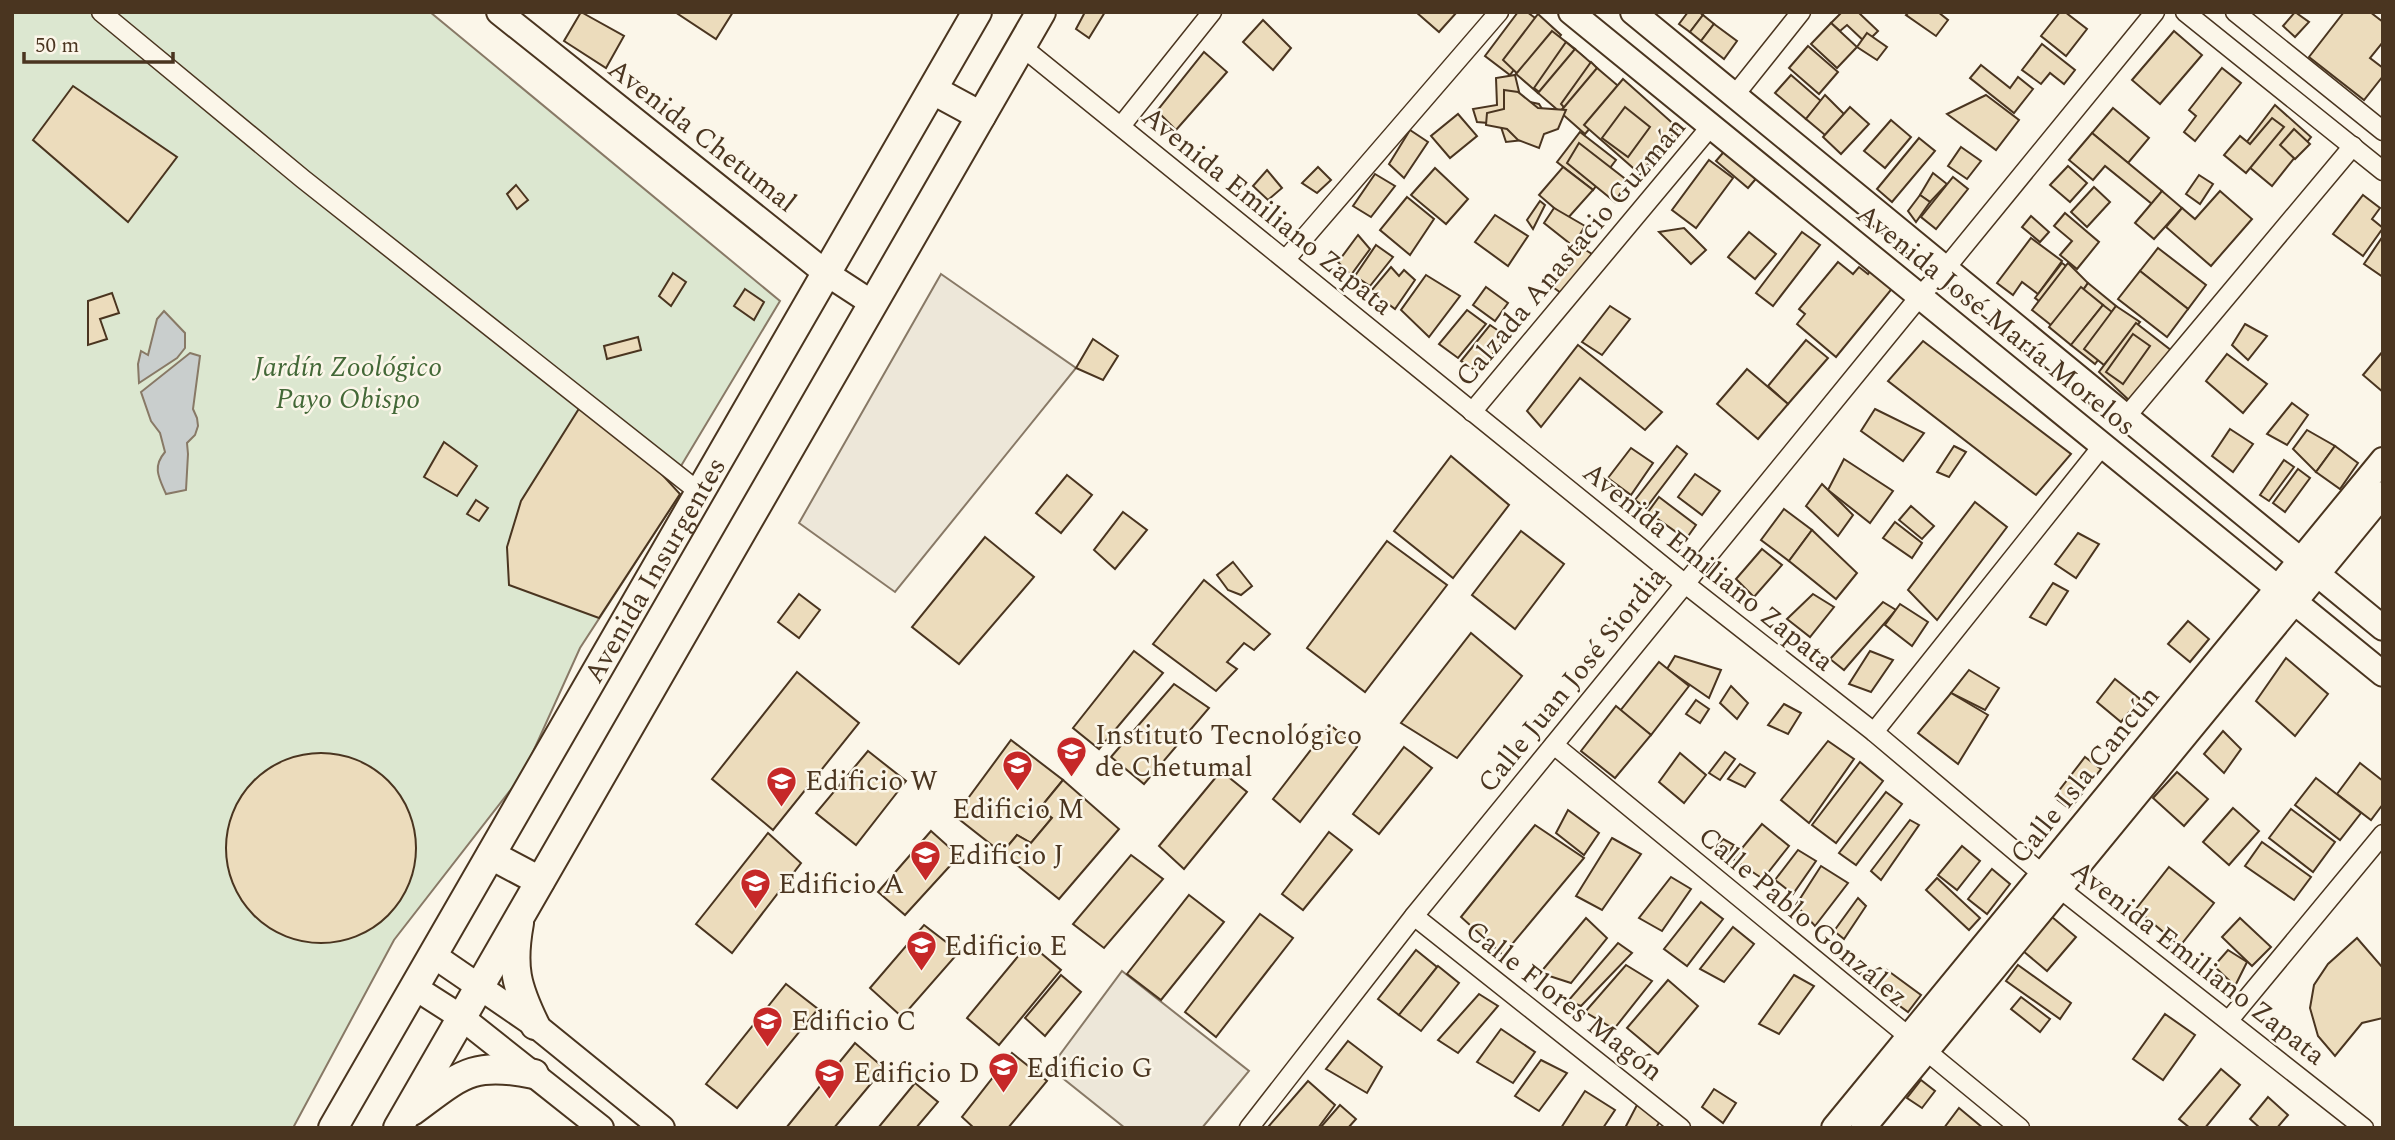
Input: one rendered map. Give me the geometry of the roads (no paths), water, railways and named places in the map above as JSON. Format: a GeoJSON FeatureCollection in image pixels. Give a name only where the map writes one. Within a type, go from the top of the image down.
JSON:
{"type":"FeatureCollection","features":[{"type":"Feature","properties":{"kind":"main road","name":"Avenida Insurgentes"},"geometry":{"type":"LineString","coordinates":[[332,1128],[977,12]]}},
{"type":"Feature","properties":{"kind":"main road","name":"Avenida Insurgentes"},"geometry":{"type":"LineString","coordinates":[[401,1122],[1041,12]]}},
{"type":"Feature","properties":{"kind":"main road"},"geometry":{"type":"LineString","coordinates":[[933,90],[981,116]]}},
{"type":"Feature","properties":{"kind":"main road"},"geometry":{"type":"LineString","coordinates":[[491,855],[540,881]]}},
{"type":"Feature","properties":{"kind":"main road"},"geometry":{"type":"LineString","coordinates":[[522,909],[515,958],[516,982],[535,1025]]}},
{"type":"Feature","properties":{"kind":"main road"},"geometry":{"type":"LineString","coordinates":[[401,1122],[457,1078],[481,1069],[506,1068],[534,1074]]}},
{"type":"Feature","properties":{"kind":"street"},"geometry":{"type":"LineString","coordinates":[[101,12],[303,179],[699,492]]}},
{"type":"Feature","properties":{"kind":"street","name":"Avenida Chetumal"},"geometry":{"type":"LineString","coordinates":[[499,12],[826,273],[872,303]]}},
{"type":"Feature","properties":{"kind":"street"},"geometry":{"type":"LineString","coordinates":[[1121,126],[1212,12]]}},
{"type":"Feature","properties":{"kind":"street"},"geometry":{"type":"LineString","coordinates":[[1286,259],[1499,12]]}},
{"type":"Feature","properties":{"kind":"street","name":"Avenida José María Morelos"},"geometry":{"type":"LineString","coordinates":[[1571,12],[2383,674]]}},
{"type":"Feature","properties":{"kind":"street","name":"Avenida José María Morelos"},"geometry":{"type":"LineString","coordinates":[[1633,12],[2383,628]]}},
{"type":"Feature","properties":{"kind":"street"},"geometry":{"type":"LineString","coordinates":[[1734,96],[1801,12]]}},
{"type":"Feature","properties":{"kind":"street","name":"Calle Juan José Siordia"},"geometry":{"type":"LineString","coordinates":[[1249,1128],[1414,916],[1684,583],[2155,12]]}},
{"type":"Feature","properties":{"kind":"street"},"geometry":{"type":"LineString","coordinates":[[2185,12],[2383,171]]}},
{"type":"Feature","properties":{"kind":"street"},"geometry":{"type":"LineString","coordinates":[[2235,12],[2379,122]]}},
{"type":"Feature","properties":{"kind":"street","name":"Avenida Emiliano Zapata"},"geometry":{"type":"LineString","coordinates":[[1021,46],[1684,583],[1874,732],[2051,881],[2364,1128]]}},
{"type":"Feature","properties":{"kind":"street","name":"Calzada Anastacio Guzmán"},"geometry":{"type":"LineString","coordinates":[[1472,412],[1711,126]]}},
{"type":"Feature","properties":{"kind":"street"},"geometry":{"type":"LineString","coordinates":[[2126,417],[2353,146]]}},
{"type":"Feature","properties":{"kind":"street"},"geometry":{"type":"LineString","coordinates":[[1874,732],[2103,445]]}},
{"type":"Feature","properties":{"kind":"street","name":"Calle Isla Cancún"},"geometry":{"type":"LineString","coordinates":[[1834,1128],[1916,1045],[2051,881],[2309,567],[2383,460]]}},
{"type":"Feature","properties":{"kind":"street","name":"Calle Isla Cancún"},"geometry":{"type":"LineString","coordinates":[[2309,567],[2383,495]]}},
{"type":"Feature","properties":{"kind":"street","name":"Calle Pablo González"},"geometry":{"type":"LineString","coordinates":[[1554,745],[2020,1128]]}},
{"type":"Feature","properties":{"kind":"street"},"geometry":{"type":"LineString","coordinates":[[2229,1020],[2383,834]]}},
{"type":"Feature","properties":{"kind":"street","name":"Calle Flores Magón"},"geometry":{"type":"LineString","coordinates":[[1414,916],[1681,1128]]}},
{"type":"Feature","properties":{"kind":"street"},"geometry":{"type":"LineString","coordinates":[[433,955],[535,1025],[662,1128]]}},
{"type":"Feature","properties":{"kind":"street"},"geometry":{"type":"LineString","coordinates":[[414,987],[461,1017],[601,1128]]}},
{"type":"Feature","properties":{"kind":"street","name":"Calle Isla Cancún"},"geometry":{"type":"LineString","coordinates":[[1863,1128],[1916,1045]]}},
{"type":"Feature","properties":{"kind":"place","name":"Instituto Tecnológico de Chetumal"},"geometry":{"type":"Point","coordinates":[1072,778]}},
{"type":"Feature","properties":{"kind":"place","name":"Edificio M"},"geometry":{"type":"Point","coordinates":[1018,792]}},
{"type":"Feature","properties":{"kind":"place","name":"Edificio W"},"geometry":{"type":"Point","coordinates":[782,808]}},
{"type":"Feature","properties":{"kind":"place","name":"Edificio J"},"geometry":{"type":"Point","coordinates":[925,882]}},
{"type":"Feature","properties":{"kind":"place","name":"Edificio A"},"geometry":{"type":"Point","coordinates":[755,911]}},
{"type":"Feature","properties":{"kind":"place","name":"Edificio E"},"geometry":{"type":"Point","coordinates":[921,973]}},
{"type":"Feature","properties":{"kind":"place","name":"Edificio C"},"geometry":{"type":"Point","coordinates":[768,1048]}},
{"type":"Feature","properties":{"kind":"place","name":"Edificio G"},"geometry":{"type":"Point","coordinates":[1003,1095]}},
{"type":"Feature","properties":{"kind":"place","name":"Edificio D"},"geometry":{"type":"Point","coordinates":[830,1100]}},
{"type":"Feature","properties":{"kind":"park label","name":"Jardín Zoológico Payo Obispo"},"geometry":{"type":"Point","coordinates":[348,383]}}]}
